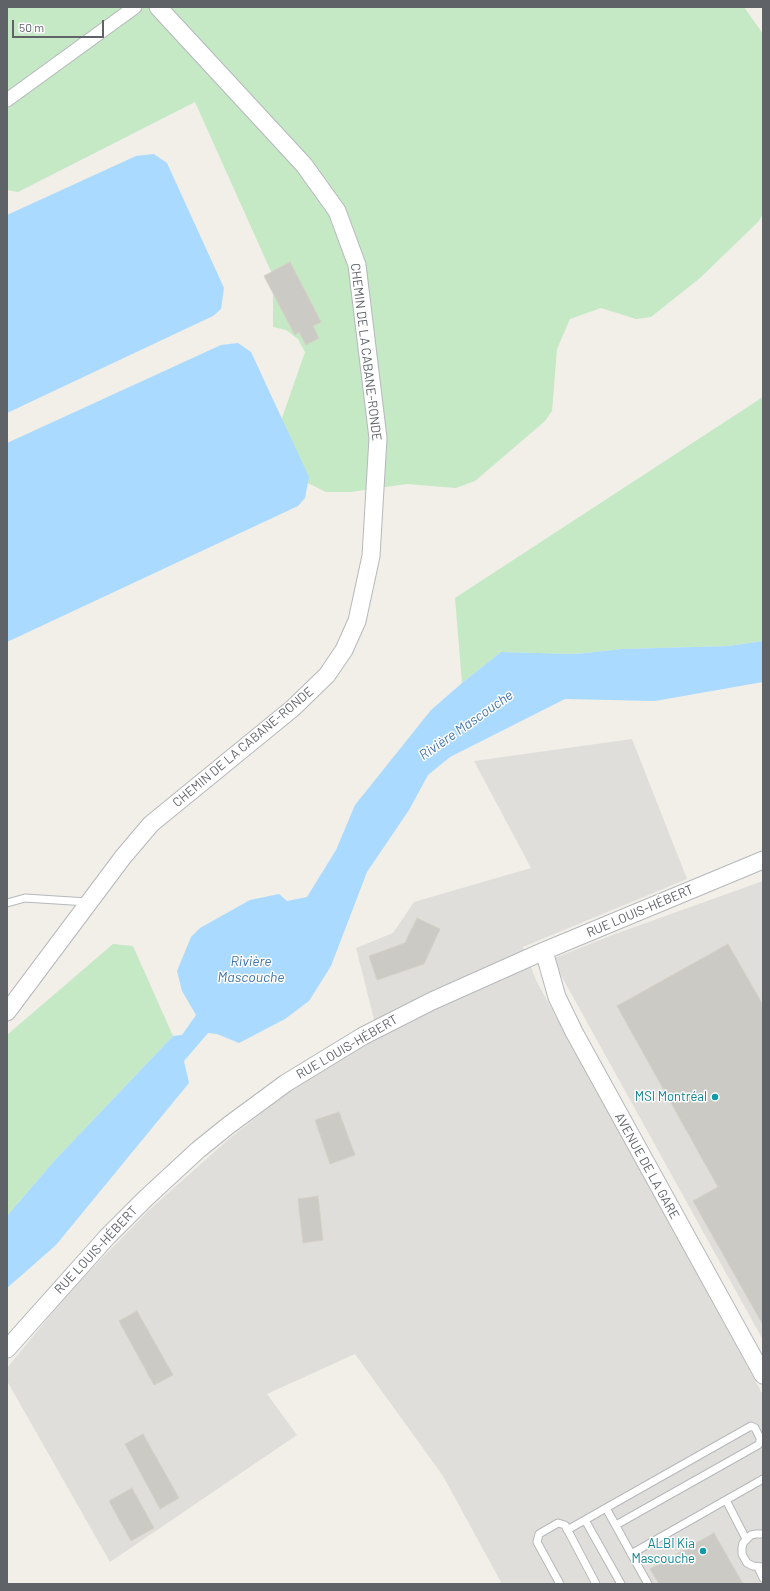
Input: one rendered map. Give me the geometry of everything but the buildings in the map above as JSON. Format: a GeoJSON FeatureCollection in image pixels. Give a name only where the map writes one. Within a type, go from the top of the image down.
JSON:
{"type":"FeatureCollection","features":[{"type":"Feature","properties":{"kind":"street"},"geometry":{"type":"LineString","coordinates":[[7,100],[135,7]]}},
{"type":"Feature","properties":{"kind":"street","name":"CHEMIN DE LA CABANE-RONDE"},"geometry":{"type":"LineString","coordinates":[[7,1012],[123,857],[151,824],[294,708],[327,675],[344,650],[358,621],[371,548],[378,438],[357,265],[337,210],[304,165],[158,7]]}},
{"type":"Feature","properties":{"kind":"street","name":"RUE LOUIS-HÉBERT"},"geometry":{"type":"LineString","coordinates":[[7,1349],[83,1263],[136,1207],[198,1150],[251,1107],[320,1061],[363,1036],[432,1001],[763,860]]}},
{"type":"Feature","properties":{"kind":"street","name":"AVENUE DE LA GARE"},"geometry":{"type":"LineString","coordinates":[[544,952],[557,997],[574,1032],[763,1375]]}},
{"type":"Feature","properties":{"kind":"lane"},"geometry":{"type":"LineString","coordinates":[[7,903],[25,898],[89,902]]}},
{"type":"Feature","properties":{"kind":"lane"},"geometry":{"type":"LineString","coordinates":[[567,1530],[751,1426],[755,1428],[760,1438],[760,1442],[758,1444],[616,1525]]}},
{"type":"Feature","properties":{"kind":"lane"},"geometry":{"type":"LineString","coordinates":[[631,1554],[763,1479]]}},
{"type":"Feature","properties":{"kind":"lane"},"geometry":{"type":"LineString","coordinates":[[726,1500],[746,1539]]}},
{"type":"Feature","properties":{"kind":"lane"},"geometry":{"type":"LineString","coordinates":[[606,1508],[648,1584]]}},
{"type":"Feature","properties":{"kind":"lane"},"geometry":{"type":"LineString","coordinates":[[585,1520],[621,1584]]}},
{"type":"Feature","properties":{"kind":"lane"},"geometry":{"type":"LineString","coordinates":[[560,1584],[537,1542],[539,1534],[558,1523],[565,1525],[596,1584]]}},
{"type":"Feature","properties":{"kind":"lane"},"geometry":{"type":"LineString","coordinates":[[763,1534],[756,1534],[746,1539],[742,1548],[744,1559],[752,1566],[761,1567],[763,1578]]}},
{"type":"Feature","properties":{"kind":"shaded area"},"geometry":{"type":"Polygon","coordinates":[[[632,739],[687,879],[523,947],[536,980],[763,1395],[763,1584],[502,1584],[443,1476],[355,1354],[267,1394],[297,1435],[110,1562],[7,1381],[7,1368],[70,1291],[148,1211],[230,1138],[296,1086],[377,1031],[356,948],[393,933],[414,902],[531,868],[474,761],[632,739]]]}},
{"type":"Feature","properties":{"kind":"shaded area"},"geometry":{"type":"Polygon","coordinates":[[[763,881],[763,1340],[552,959],[615,934],[763,881]]]}},
{"type":"Feature","properties":{"kind":"green space"},"geometry":{"type":"Polygon","coordinates":[[[7,7],[744,7],[763,34],[763,213],[759,221],[700,278],[651,317],[636,319],[601,308],[570,319],[557,349],[552,411],[545,421],[475,481],[456,488],[407,484],[351,492],[326,492],[296,477],[288,465],[282,418],[305,352],[298,339],[286,330],[273,327],[273,276],[195,102],[18,192],[7,190],[7,7]]]}},
{"type":"Feature","properties":{"kind":"green space"},"geometry":{"type":"Polygon","coordinates":[[[763,397],[763,641],[728,646],[622,649],[576,654],[501,652],[462,683],[455,598],[763,397]]]}},
{"type":"Feature","properties":{"kind":"green space"},"geometry":{"type":"Polygon","coordinates":[[[113,944],[133,946],[173,1036],[55,1160],[7,1216],[7,1035],[113,944]]]}},
{"type":"Feature","properties":{"kind":"water"},"geometry":{"type":"Polygon","coordinates":[[[154,154],[167,163],[224,288],[221,309],[213,316],[7,413],[7,215],[136,156],[154,154]]]}},
{"type":"Feature","properties":{"kind":"water"},"geometry":{"type":"Polygon","coordinates":[[[238,343],[251,352],[309,477],[305,498],[298,506],[7,642],[7,443],[221,345],[238,343]]]}},
{"type":"Feature","properties":{"kind":"water","name":"Rivière Mascouche"},"geometry":{"type":"Polygon","coordinates":[[[763,641],[763,682],[655,701],[565,699],[450,757],[428,775],[409,810],[367,872],[331,966],[309,1001],[285,1019],[239,1043],[217,1034],[208,1033],[184,1061],[189,1083],[56,1245],[7,1288],[7,1216],[55,1160],[173,1036],[182,1035],[196,1015],[182,991],[177,971],[191,937],[200,928],[250,900],[279,894],[287,901],[307,897],[336,850],[355,805],[431,710],[462,683],[501,652],[576,654],[622,649],[728,646],[763,641]]]}},
{"type":"Feature","properties":{"kind":"place","name":"MSI Montréal"},"geometry":{"type":"Point","coordinates":[715,1097]}},
{"type":"Feature","properties":{"kind":"place","name":"ALBI Kia Mascouche"},"geometry":{"type":"Point","coordinates":[703,1551]}}]}
